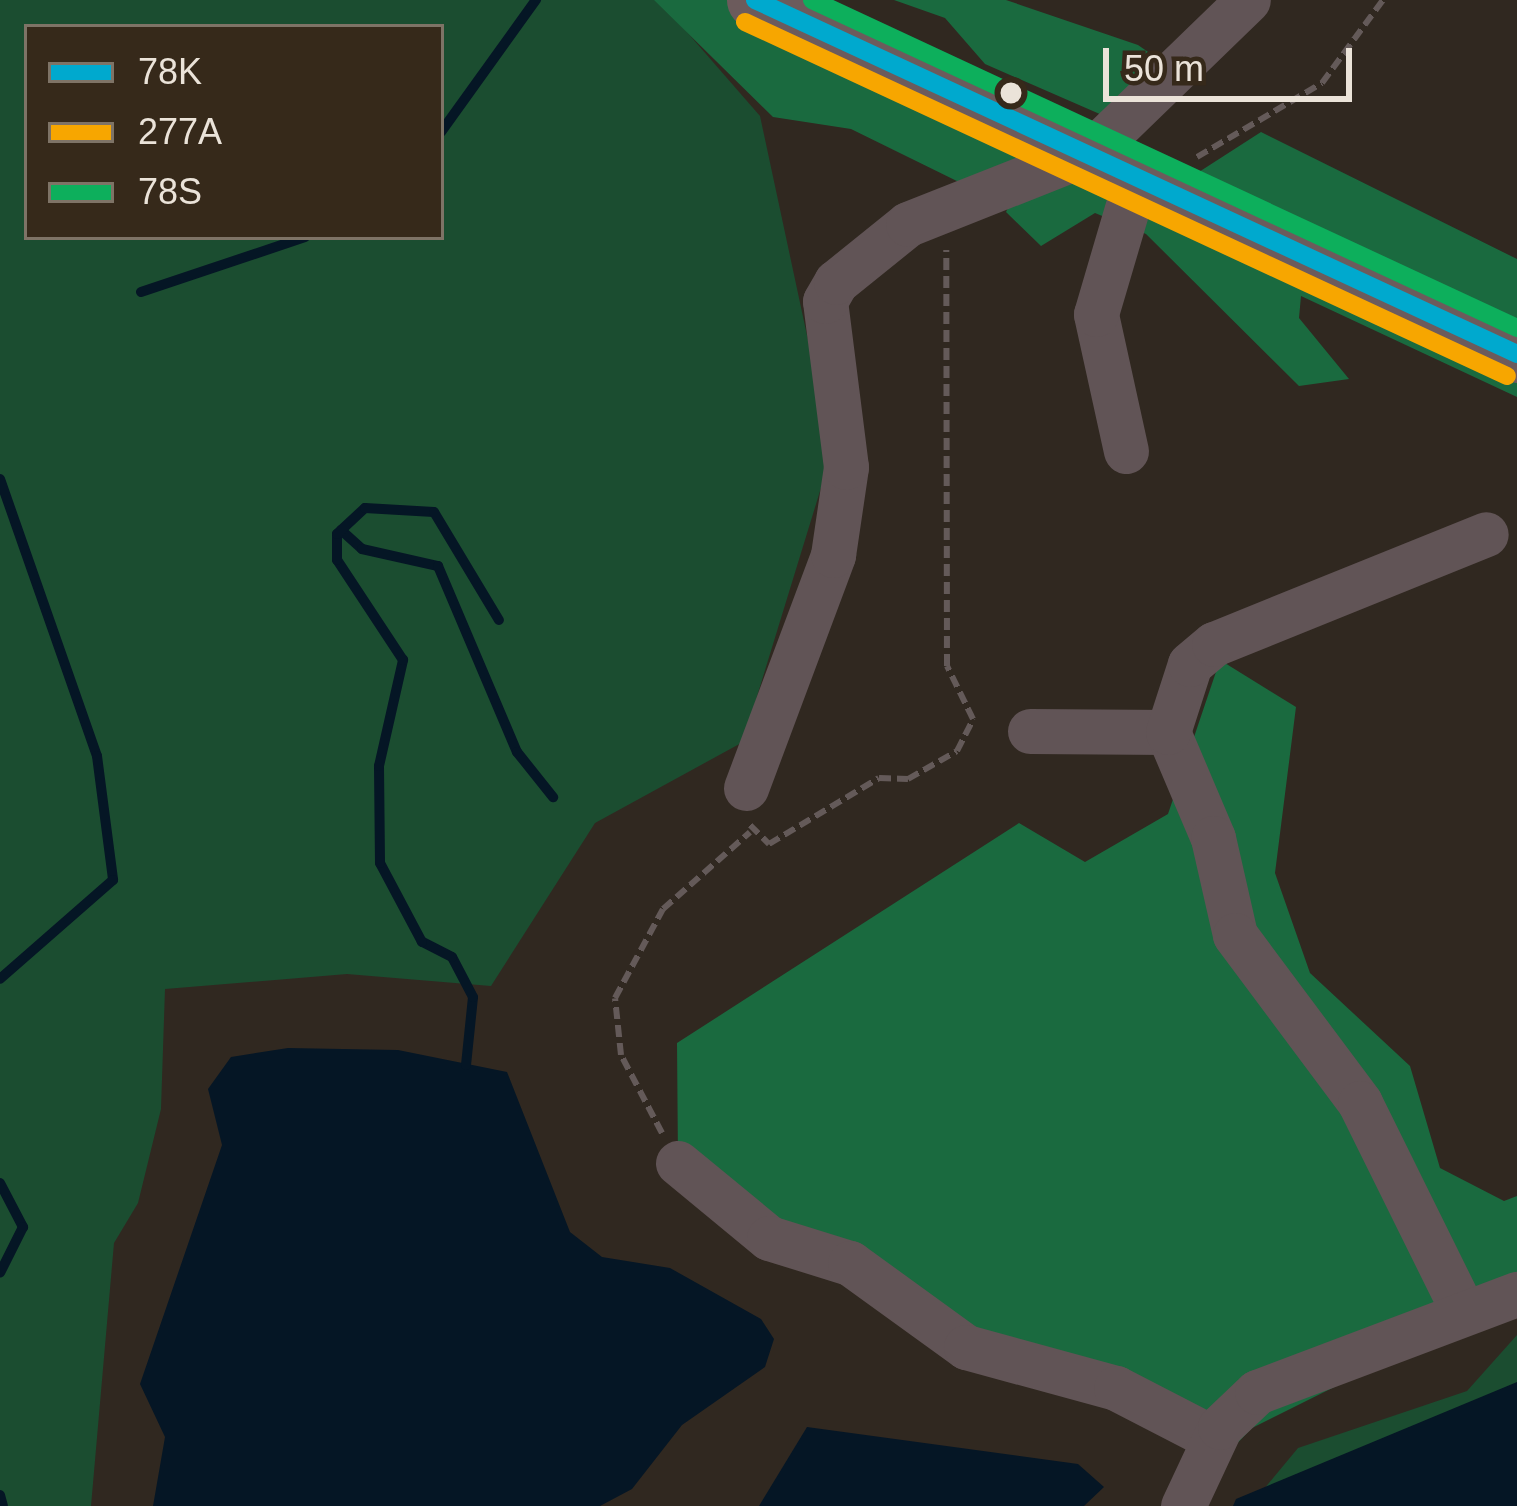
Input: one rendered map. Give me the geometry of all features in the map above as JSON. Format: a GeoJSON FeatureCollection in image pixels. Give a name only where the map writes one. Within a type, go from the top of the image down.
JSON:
{"type":"FeatureCollection","features":[{"type":"Feature","properties":{"kind":"main road"},"geometry":{"type":"LineString","coordinates":[[755,0],[1129,168],[1517,354]]}},
{"type":"Feature","properties":{"kind":"street"},"geometry":{"type":"LineString","coordinates":[[1126,451],[1096,314],[1129,168],[1248,0]]}},
{"type":"Feature","properties":{"kind":"street"},"geometry":{"type":"LineString","coordinates":[[748,810],[833,555],[846,467],[825,301],[908,224],[1129,168]]}},
{"type":"Feature","properties":{"kind":"street"},"geometry":{"type":"LineString","coordinates":[[1464,1313],[1360,1103],[1235,935],[1213,838],[1168,732],[1190,664],[1214,644],[1486,534]]}},
{"type":"Feature","properties":{"kind":"street"},"geometry":{"type":"LineString","coordinates":[[1030,730],[1168,732]]}},
{"type":"Feature","properties":{"kind":"street"},"geometry":{"type":"LineString","coordinates":[[678,1163],[769,1238],[850,1262],[966,1347],[1116,1388],[1213,1438]]}},
{"type":"Feature","properties":{"kind":"street"},"geometry":{"type":"LineString","coordinates":[[1183,1506],[1213,1438],[1272,1384],[1517,1294]]}},
{"type":"Feature","properties":{"kind":"path"},"geometry":{"type":"LineString","coordinates":[[1129,168],[1322,83],[1383,0]]}},
{"type":"Feature","properties":{"kind":"path"},"geometry":{"type":"LineString","coordinates":[[678,1163],[621,1055],[615,998],[663,909],[748,810],[769,844],[879,778],[908,779],[957,751],[973,719],[947,666],[955,212]]}},
{"type":"Feature","properties":{"kind":"green space"},"geometry":{"type":"Polygon","coordinates":[[[0,0],[659,0],[760,116],[832,452],[743,742],[595,823],[491,986],[347,974],[165,989],[161,1109],[138,1203],[114,1243],[91,1506],[0,1506],[0,0]]]}},
{"type":"Feature","properties":{"kind":"green space"},"geometry":{"type":"Polygon","coordinates":[[[654,0],[785,0],[1050,170],[967,186],[851,129],[773,117],[654,0]]]}},
{"type":"Feature","properties":{"kind":"green space"},"geometry":{"type":"Polygon","coordinates":[[[894,0],[1006,0],[1138,45],[1186,78],[1102,115],[985,64],[945,18],[894,0]]]}},
{"type":"Feature","properties":{"kind":"green space"},"geometry":{"type":"Polygon","coordinates":[[[1261,132],[1517,259],[1517,397],[1301,296],[1299,318],[1349,379],[1299,386],[1146,234],[1095,213],[1041,246],[1006,212],[1014,195],[1090,172],[1188,179],[1261,132]]]}},
{"type":"Feature","properties":{"kind":"green space"},"geometry":{"type":"Polygon","coordinates":[[[1220,660],[1296,707],[1275,873],[1310,973],[1410,1066],[1440,1168],[1504,1201],[1517,1196],[1517,1296],[1252,1428],[1224,1457],[966,1347],[678,1163],[677,1043],[1019,823],[1085,862],[1168,814],[1220,660]]]}},
{"type":"Feature","properties":{"kind":"green space"},"geometry":{"type":"Polygon","coordinates":[[[1517,1335],[1517,1405],[1254,1501],[1298,1448],[1467,1391],[1517,1335]]]}},
{"type":"Feature","properties":{"kind":"water"},"geometry":{"type":"Polygon","coordinates":[[[288,1048],[398,1050],[507,1072],[570,1232],[602,1257],[670,1268],[761,1319],[774,1339],[765,1367],[682,1425],[632,1489],[600,1506],[153,1506],[165,1437],[140,1384],[222,1145],[208,1089],[231,1057],[288,1048]]]}},
{"type":"Feature","properties":{"kind":"water"},"geometry":{"type":"Polygon","coordinates":[[[1517,1382],[1517,1506],[1233,1506],[1236,1499],[1517,1382]]]}},
{"type":"Feature","properties":{"kind":"water"},"geometry":{"type":"Polygon","coordinates":[[[807,1427],[1078,1464],[1104,1487],[1084,1506],[759,1506],[807,1427]]]}},
{"type":"Feature","properties":{"kind":"waterway"},"geometry":{"type":"LineString","coordinates":[[444,128],[536,0]]}},
{"type":"Feature","properties":{"kind":"waterway"},"geometry":{"type":"LineString","coordinates":[[141,292],[296,240]]}},
{"type":"Feature","properties":{"kind":"waterway"},"geometry":{"type":"LineString","coordinates":[[0,479],[97,756],[113,880],[0,979]]}},
{"type":"Feature","properties":{"kind":"waterway"},"geometry":{"type":"LineString","coordinates":[[466,1065],[473,997],[452,957],[422,942],[380,863],[379,766],[403,660],[337,560],[337,534],[365,508],[434,512],[499,620]]}},
{"type":"Feature","properties":{"kind":"waterway"},"geometry":{"type":"LineString","coordinates":[[341,530],[362,549],[438,566],[517,752],[553,797]]}},
{"type":"Feature","properties":{"kind":"waterway"},"geometry":{"type":"LineString","coordinates":[[0,1183],[23,1227],[0,1273]]}},
{"type":"Feature","properties":{"kind":"waterway"},"geometry":{"type":"LineString","coordinates":[[0,1495],[3,1506]]}},
{"type":"Feature","properties":{"kind":"transit line","name":"78K"},"geometry":{"type":"LineString","coordinates":[[755,0],[1517,354]]}},
{"type":"Feature","properties":{"kind":"transit line","name":"78S"},"geometry":{"type":"LineString","coordinates":[[812,0],[1517,328]]}},
{"type":"Feature","properties":{"kind":"transit line","name":"277A"},"geometry":{"type":"LineString","coordinates":[[745,22],[1507,376]]}}]}
